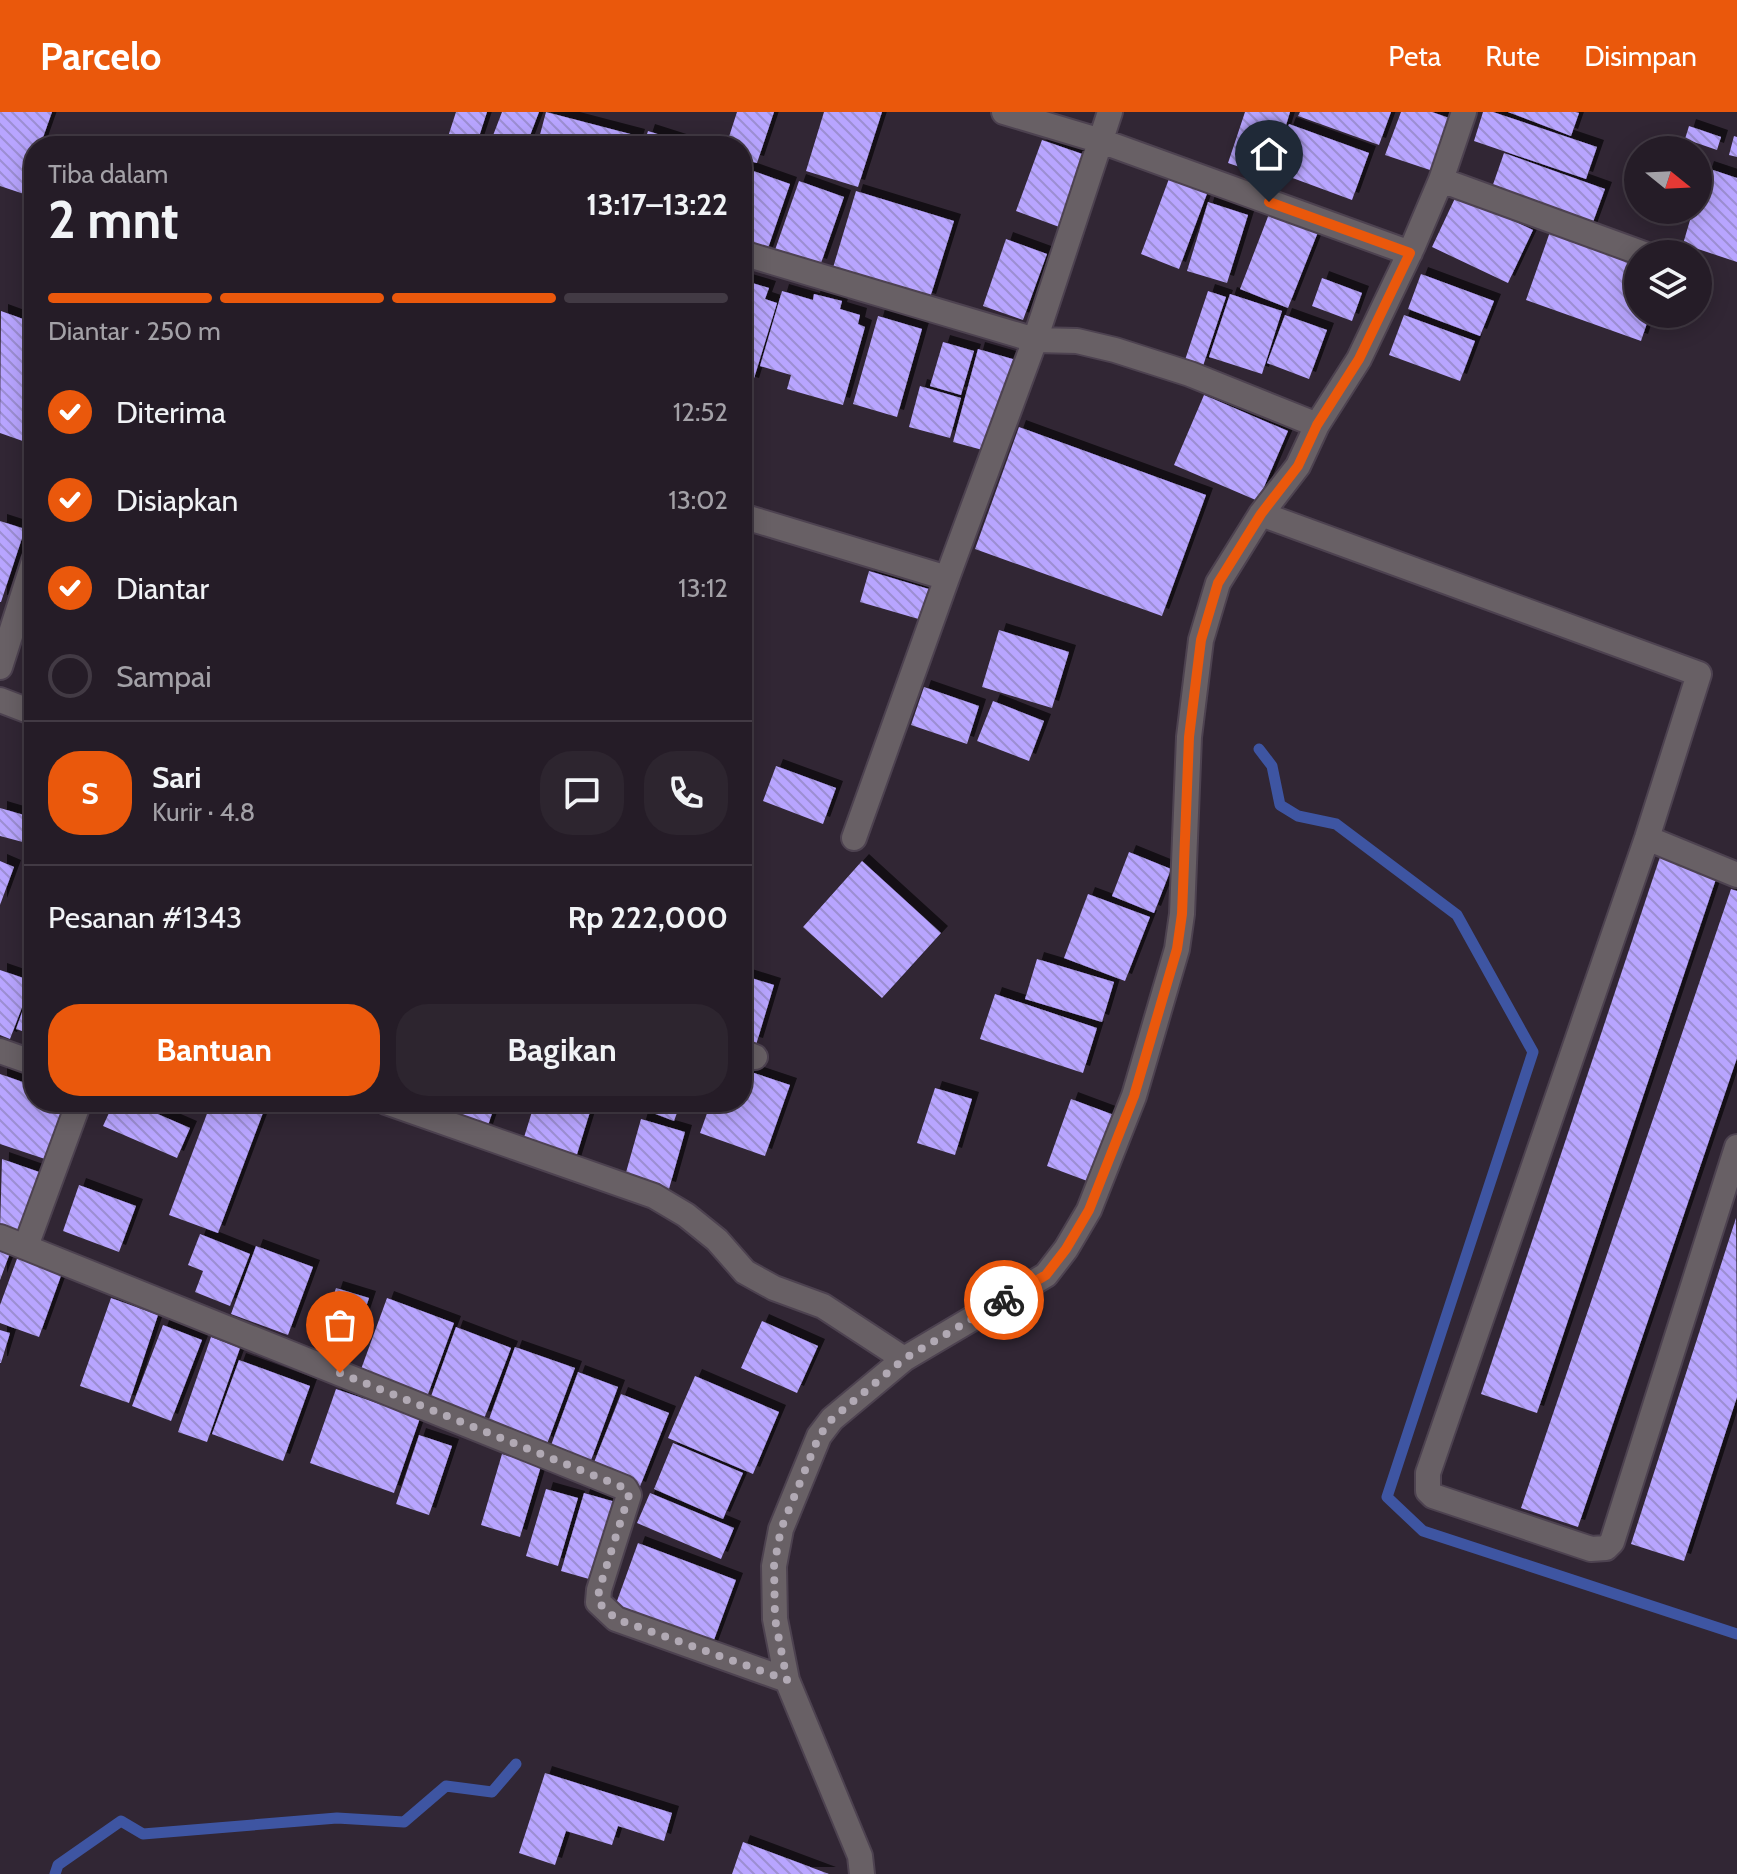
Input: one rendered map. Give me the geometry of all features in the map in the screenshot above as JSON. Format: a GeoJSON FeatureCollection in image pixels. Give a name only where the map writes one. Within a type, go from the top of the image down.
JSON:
{"type":"FeatureCollection","features":[{"type":"Feature","properties":{"kind":"street"},"geometry":{"type":"LineString","coordinates":[[1004,112],[1101,141],[1410,253]]}},
{"type":"Feature","properties":{"kind":"street"},"geometry":{"type":"LineString","coordinates":[[854,838],[1035,340],[1110,112]]}},
{"type":"Feature","properties":{"kind":"street"},"geometry":{"type":"LineString","coordinates":[[862,1874],[860,1856],[787,1680],[775,1619],[774,1566],[781,1529],[825,1427],[904,1359],[1046,1275],[1089,1210],[1134,1096],[1177,949],[1182,914],[1189,737],[1201,640],[1218,583],[1261,514],[1298,466],[1317,425],[1359,359],[1410,253],[1441,180],[1464,112]]}},
{"type":"Feature","properties":{"kind":"street"},"geometry":{"type":"LineString","coordinates":[[1441,180],[1624,247]]}},
{"type":"Feature","properties":{"kind":"street"},"geometry":{"type":"LineString","coordinates":[[752,256],[1035,340],[1077,341],[1115,350],[1190,374],[1317,425]]}},
{"type":"Feature","properties":{"kind":"street"},"geometry":{"type":"LineString","coordinates":[[1261,514],[1699,674],[1647,838],[1428,1473],[1428,1491],[1433,1496],[1591,1549],[1606,1548],[1612,1542],[1737,1147]]}},
{"type":"Feature","properties":{"kind":"street"},"geometry":{"type":"LineString","coordinates":[[752,519],[947,578]]}},
{"type":"Feature","properties":{"kind":"street"},"geometry":{"type":"LineString","coordinates":[[0,667],[24,592]]}},
{"type":"Feature","properties":{"kind":"street"},"geometry":{"type":"LineString","coordinates":[[0,700],[24,709]]}},
{"type":"Feature","properties":{"kind":"street"},"geometry":{"type":"LineString","coordinates":[[1647,838],[1737,875]]}},
{"type":"Feature","properties":{"kind":"street"},"geometry":{"type":"LineString","coordinates":[[0,1051],[24,1059]]}},
{"type":"Feature","properties":{"kind":"street"},"geometry":{"type":"LineString","coordinates":[[26,1246],[75,1112]]}},
{"type":"Feature","properties":{"kind":"street"},"geometry":{"type":"LineString","coordinates":[[415,1112],[654,1196],[686,1215],[717,1240],[745,1272],[774,1288],[823,1306],[904,1359]]}},
{"type":"Feature","properties":{"kind":"street"},"geometry":{"type":"LineString","coordinates":[[0,1237],[625,1488],[629,1495],[599,1590],[598,1602],[604,1611],[616,1619],[787,1680]]}},
{"type":"Feature","properties":{"kind":"building"},"geometry":{"type":"Polygon","coordinates":[[[0,112],[52,112],[44,136],[24,136],[24,194],[0,186],[0,112]]]}},
{"type":"Feature","properties":{"kind":"building"},"geometry":{"type":"Polygon","coordinates":[[[456,112],[487,112],[479,136],[448,136],[456,112]]]}},
{"type":"Feature","properties":{"kind":"building"},"geometry":{"type":"Polygon","coordinates":[[[502,112],[539,112],[530,136],[493,136],[502,112]]]}},
{"type":"Feature","properties":{"kind":"building"},"geometry":{"type":"Polygon","coordinates":[[[546,112],[638,136],[540,136],[546,112]]]}},
{"type":"Feature","properties":{"kind":"building"},"geometry":{"type":"Polygon","coordinates":[[[737,112],[774,112],[757,163],[752,162],[752,136],[729,136],[737,112]]]}},
{"type":"Feature","properties":{"kind":"building"},"geometry":{"type":"Polygon","coordinates":[[[824,112],[882,112],[858,187],[806,171],[824,112]]]}},
{"type":"Feature","properties":{"kind":"building"},"geometry":{"type":"Polygon","coordinates":[[[1245,112],[1290,112],[1275,162],[1289,124],[1369,153],[1352,200],[1271,170],[1269,177],[1228,163],[1245,112]]]}},
{"type":"Feature","properties":{"kind":"building"},"geometry":{"type":"Polygon","coordinates":[[[1300,112],[1391,112],[1379,145],[1298,116],[1300,112]]]}},
{"type":"Feature","properties":{"kind":"building"},"geometry":{"type":"Polygon","coordinates":[[[1401,112],[1432,112],[1452,119],[1433,171],[1385,155],[1401,112]]]}},
{"type":"Feature","properties":{"kind":"building"},"geometry":{"type":"Polygon","coordinates":[[[1483,112],[1493,112],[1597,147],[1586,179],[1474,141],[1483,112]]]}},
{"type":"Feature","properties":{"kind":"building"},"geometry":{"type":"Polygon","coordinates":[[[1508,112],[1575,112],[1579,113],[1571,136],[1508,112]]]}},
{"type":"Feature","properties":{"kind":"building"},"geometry":{"type":"Polygon","coordinates":[[[1689,126],[1721,137],[1717,150],[1712,148],[1712,136],[1686,136],[1689,126]]]}},
{"type":"Feature","properties":{"kind":"building"},"geometry":{"type":"Polygon","coordinates":[[[648,131],[664,136],[646,136],[648,131]]]}},
{"type":"Feature","properties":{"kind":"building"},"geometry":{"type":"Polygon","coordinates":[[[1734,136],[1737,137],[1737,157],[1729,155],[1734,136]]]}},
{"type":"Feature","properties":{"kind":"building"},"geometry":{"type":"Polygon","coordinates":[[[1042,140],[1088,156],[1062,228],[1016,211],[1042,140]]]}},
{"type":"Feature","properties":{"kind":"building"},"geometry":{"type":"Polygon","coordinates":[[[1504,153],[1605,189],[1589,233],[1489,196],[1504,153]]]}},
{"type":"Feature","properties":{"kind":"building"},"geometry":{"type":"Polygon","coordinates":[[[1712,170],[1737,178],[1737,262],[1712,254],[1712,240],[1684,240],[1689,224],[1712,224],[1712,170]]]}},
{"type":"Feature","properties":{"kind":"building"},"geometry":{"type":"Polygon","coordinates":[[[752,171],[790,184],[766,254],[752,249],[752,171]]]}},
{"type":"Feature","properties":{"kind":"building"},"geometry":{"type":"Polygon","coordinates":[[[1170,176],[1208,191],[1179,269],[1141,254],[1170,176]]]}},
{"type":"Feature","properties":{"kind":"building"},"geometry":{"type":"Polygon","coordinates":[[[799,181],[844,197],[820,266],[775,250],[799,181]]]}},
{"type":"Feature","properties":{"kind":"building"},"geometry":{"type":"Polygon","coordinates":[[[856,191],[954,221],[929,301],[832,271],[856,191]]]}},
{"type":"Feature","properties":{"kind":"building"},"geometry":{"type":"Polygon","coordinates":[[[1457,194],[1533,230],[1508,283],[1432,247],[1457,194]]]}},
{"type":"Feature","properties":{"kind":"building"},"geometry":{"type":"Polygon","coordinates":[[[1208,202],[1248,215],[1227,283],[1187,271],[1208,202]]]}},
{"type":"Feature","properties":{"kind":"building"},"geometry":{"type":"Polygon","coordinates":[[[1269,214],[1318,232],[1288,308],[1240,289],[1269,214]]]}},
{"type":"Feature","properties":{"kind":"building"},"geometry":{"type":"Polygon","coordinates":[[[1551,229],[1624,255],[1624,328],[1645,328],[1641,341],[1526,300],[1551,229]]]}},
{"type":"Feature","properties":{"kind":"building"},"geometry":{"type":"Polygon","coordinates":[[[1006,239],[1047,254],[1023,320],[983,306],[1006,239]]]}},
{"type":"Feature","properties":{"kind":"building"},"geometry":{"type":"Polygon","coordinates":[[[1421,274],[1494,301],[1480,336],[1408,309],[1421,274]]]}},
{"type":"Feature","properties":{"kind":"building"},"geometry":{"type":"Polygon","coordinates":[[[1322,278],[1362,293],[1352,321],[1312,306],[1322,278]]]}},
{"type":"Feature","properties":{"kind":"building"},"geometry":{"type":"Polygon","coordinates":[[[752,283],[769,288],[765,299],[777,303],[752,385],[752,283]]]}},
{"type":"Feature","properties":{"kind":"building"},"geometry":{"type":"Polygon","coordinates":[[[782,291],[813,300],[814,294],[842,301],[840,309],[860,315],[858,324],[865,327],[843,405],[787,389],[791,375],[760,366],[782,291]]]}},
{"type":"Feature","properties":{"kind":"building"},"geometry":{"type":"Polygon","coordinates":[[[1208,291],[1226,297],[1203,366],[1185,360],[1208,291]]]}},
{"type":"Feature","properties":{"kind":"building"},"geometry":{"type":"Polygon","coordinates":[[[1230,294],[1282,311],[1262,374],[1209,357],[1230,294]]]}},
{"type":"Feature","properties":{"kind":"building"},"geometry":{"type":"Polygon","coordinates":[[[1,311],[24,319],[24,441],[0,433],[1,311]]]}},
{"type":"Feature","properties":{"kind":"building"},"geometry":{"type":"Polygon","coordinates":[[[1285,315],[1327,330],[1309,379],[1267,363],[1285,315]]]}},
{"type":"Feature","properties":{"kind":"building"},"geometry":{"type":"Polygon","coordinates":[[[1404,315],[1475,341],[1460,381],[1389,355],[1404,315]]]}},
{"type":"Feature","properties":{"kind":"building"},"geometry":{"type":"Polygon","coordinates":[[[878,316],[922,329],[897,417],[853,404],[878,316]]]}},
{"type":"Feature","properties":{"kind":"building"},"geometry":{"type":"Polygon","coordinates":[[[943,342],[974,351],[961,395],[930,386],[943,342]]]}},
{"type":"Feature","properties":{"kind":"building"},"geometry":{"type":"Polygon","coordinates":[[[978,349],[1016,360],[990,452],[953,442],[978,349]]]}},
{"type":"Feature","properties":{"kind":"building"},"geometry":{"type":"Polygon","coordinates":[[[920,386],[961,398],[950,438],[909,427],[920,386]]]}},
{"type":"Feature","properties":{"kind":"building"},"geometry":{"type":"Polygon","coordinates":[[[1204,395],[1288,431],[1258,501],[1174,465],[1204,395]]]}},
{"type":"Feature","properties":{"kind":"building"},"geometry":{"type":"Polygon","coordinates":[[[1019,427],[1206,495],[1162,616],[975,549],[1019,427]]]}},
{"type":"Feature","properties":{"kind":"building"},"geometry":{"type":"Polygon","coordinates":[[[0,521],[24,529],[24,532],[0,602],[0,521]]]}},
{"type":"Feature","properties":{"kind":"building"},"geometry":{"type":"Polygon","coordinates":[[[869,571],[932,590],[922,620],[860,602],[869,571]]]}},
{"type":"Feature","properties":{"kind":"building"},"geometry":{"type":"Polygon","coordinates":[[[999,630],[1069,652],[1052,708],[982,687],[999,630]]]}},
{"type":"Feature","properties":{"kind":"building"},"geometry":{"type":"Polygon","coordinates":[[[924,687],[979,706],[967,744],[911,725],[924,687]]]}},
{"type":"Feature","properties":{"kind":"building"},"geometry":{"type":"Polygon","coordinates":[[[993,701],[1044,721],[1029,761],[977,741],[993,701]]]}},
{"type":"Feature","properties":{"kind":"building"},"geometry":{"type":"Polygon","coordinates":[[[776,766],[836,788],[823,824],[763,801],[776,766]]]}},
{"type":"Feature","properties":{"kind":"building"},"geometry":{"type":"Polygon","coordinates":[[[0,808],[24,815],[24,842],[0,836],[0,808]]]}},
{"type":"Feature","properties":{"kind":"building"},"geometry":{"type":"Polygon","coordinates":[[[1129,852],[1171,869],[1154,913],[1112,896],[1129,852]]]}},
{"type":"Feature","properties":{"kind":"building"},"geometry":{"type":"Polygon","coordinates":[[[1660,857],[1717,876],[1537,1413],[1481,1394],[1660,857]]]}},
{"type":"Feature","properties":{"kind":"building"},"geometry":{"type":"Polygon","coordinates":[[[0,861],[14,867],[0,905],[0,861]]]}},
{"type":"Feature","properties":{"kind":"building"},"geometry":{"type":"Polygon","coordinates":[[[862,861],[941,933],[882,998],[803,927],[862,861]]]}},
{"type":"Feature","properties":{"kind":"building"},"geometry":{"type":"Polygon","coordinates":[[[1731,889],[1737,891],[1737,1058],[1578,1527],[1521,1508],[1731,889]]]}},
{"type":"Feature","properties":{"kind":"building"},"geometry":{"type":"Polygon","coordinates":[[[1088,894],[1150,917],[1125,981],[1064,958],[1088,894]]]}},
{"type":"Feature","properties":{"kind":"building"},"geometry":{"type":"Polygon","coordinates":[[[1037,959],[1114,982],[1102,1022],[1025,999],[1037,959]]]}},
{"type":"Feature","properties":{"kind":"building"},"geometry":{"type":"Polygon","coordinates":[[[0,970],[24,978],[24,1002],[10,1039],[0,1035],[0,970]]]}},
{"type":"Feature","properties":{"kind":"building"},"geometry":{"type":"Polygon","coordinates":[[[752,978],[774,985],[756,1045],[752,1044],[752,978]]]}},
{"type":"Feature","properties":{"kind":"building"},"geometry":{"type":"Polygon","coordinates":[[[995,994],[1097,1028],[1083,1073],[980,1039],[995,994]]]}},
{"type":"Feature","properties":{"kind":"building"},"geometry":{"type":"Polygon","coordinates":[[[24,1007],[24,1032],[16,1029],[24,1007]]]}},
{"type":"Feature","properties":{"kind":"building"},"geometry":{"type":"Polygon","coordinates":[[[752,1072],[790,1085],[765,1156],[700,1133],[707,1112],[752,1112],[752,1072]]]}},
{"type":"Feature","properties":{"kind":"building"},"geometry":{"type":"Polygon","coordinates":[[[0,1074],[24,1082],[24,1112],[65,1112],[48,1160],[0,1144],[0,1074]]]}},
{"type":"Feature","properties":{"kind":"building"},"geometry":{"type":"Polygon","coordinates":[[[935,1088],[972,1099],[955,1155],[917,1143],[935,1088]]]}},
{"type":"Feature","properties":{"kind":"building"},"geometry":{"type":"Polygon","coordinates":[[[1071,1099],[1114,1115],[1090,1182],[1047,1166],[1071,1099]]]}},
{"type":"Feature","properties":{"kind":"building"},"geometry":{"type":"Polygon","coordinates":[[[109,1112],[153,1112],[190,1128],[177,1158],[103,1126],[109,1112]]]}},
{"type":"Feature","properties":{"kind":"building"},"geometry":{"type":"Polygon","coordinates":[[[208,1112],[263,1112],[218,1233],[169,1215],[208,1112]]]}},
{"type":"Feature","properties":{"kind":"building"},"geometry":{"type":"Polygon","coordinates":[[[445,1112],[493,1112],[486,1131],[444,1115],[445,1112]]]}},
{"type":"Feature","properties":{"kind":"building"},"geometry":{"type":"Polygon","coordinates":[[[532,1112],[590,1112],[574,1164],[521,1147],[532,1112]]]}},
{"type":"Feature","properties":{"kind":"building"},"geometry":{"type":"Polygon","coordinates":[[[650,1112],[677,1112],[674,1121],[650,1112]]]}},
{"type":"Feature","properties":{"kind":"building"},"geometry":{"type":"Polygon","coordinates":[[[641,1119],[685,1132],[669,1189],[625,1176],[641,1119]]]}},
{"type":"Feature","properties":{"kind":"building"},"geometry":{"type":"Polygon","coordinates":[[[2,1159],[42,1173],[20,1237],[0,1230],[2,1159]]]}},
{"type":"Feature","properties":{"kind":"building"},"geometry":{"type":"Polygon","coordinates":[[[79,1185],[136,1206],[119,1252],[63,1231],[79,1185]]]}},
{"type":"Feature","properties":{"kind":"building"},"geometry":{"type":"Polygon","coordinates":[[[1736,1218],[1737,1397],[1684,1561],[1631,1544],[1736,1218]]]}},
{"type":"Feature","properties":{"kind":"building"},"geometry":{"type":"Polygon","coordinates":[[[200,1234],[250,1254],[230,1306],[195,1292],[203,1271],[188,1265],[200,1234]]]}},
{"type":"Feature","properties":{"kind":"building"},"geometry":{"type":"Polygon","coordinates":[[[256,1246],[313,1267],[288,1335],[231,1314],[256,1246]]]}},
{"type":"Feature","properties":{"kind":"building"},"geometry":{"type":"Polygon","coordinates":[[[0,1249],[10,1253],[0,1280],[0,1249]]]}},
{"type":"Feature","properties":{"kind":"building"},"geometry":{"type":"Polygon","coordinates":[[[18,1256],[62,1273],[39,1337],[0,1323],[0,1305],[18,1256]]]}},
{"type":"Feature","properties":{"kind":"building"},"geometry":{"type":"Polygon","coordinates":[[[336,1288],[369,1298],[348,1361],[316,1350],[336,1288]]]}},
{"type":"Feature","properties":{"kind":"building"},"geometry":{"type":"Polygon","coordinates":[[[111,1298],[158,1315],[129,1403],[80,1386],[111,1298]]]}},
{"type":"Feature","properties":{"kind":"building"},"geometry":{"type":"Polygon","coordinates":[[[387,1298],[454,1323],[427,1397],[360,1372],[387,1298]]]}},
{"type":"Feature","properties":{"kind":"building"},"geometry":{"type":"Polygon","coordinates":[[[762,1321],[818,1346],[797,1393],[741,1368],[762,1321]]]}},
{"type":"Feature","properties":{"kind":"building"},"geometry":{"type":"Polygon","coordinates":[[[163,1325],[202,1340],[171,1421],[132,1406],[163,1325]]]}},
{"type":"Feature","properties":{"kind":"building"},"geometry":{"type":"Polygon","coordinates":[[[456,1327],[511,1348],[484,1419],[430,1399],[456,1327]]]}},
{"type":"Feature","properties":{"kind":"building"},"geometry":{"type":"Polygon","coordinates":[[[0,1330],[10,1333],[1,1363],[0,1363],[0,1330]]]}},
{"type":"Feature","properties":{"kind":"building"},"geometry":{"type":"Polygon","coordinates":[[[211,1337],[240,1348],[207,1442],[178,1432],[211,1337]]]}},
{"type":"Feature","properties":{"kind":"building"},"geometry":{"type":"Polygon","coordinates":[[[515,1347],[575,1368],[547,1444],[488,1422],[515,1347]]]}},
{"type":"Feature","properties":{"kind":"building"},"geometry":{"type":"Polygon","coordinates":[[[239,1360],[310,1386],[283,1461],[212,1434],[239,1360]]]}},
{"type":"Feature","properties":{"kind":"building"},"geometry":{"type":"Polygon","coordinates":[[[578,1372],[618,1387],[590,1463],[550,1448],[578,1372]]]}},
{"type":"Feature","properties":{"kind":"building"},"geometry":{"type":"Polygon","coordinates":[[[695,1376],[779,1412],[753,1474],[668,1438],[695,1376]]]}},
{"type":"Feature","properties":{"kind":"building"},"geometry":{"type":"Polygon","coordinates":[[[336,1389],[420,1418],[394,1493],[310,1463],[336,1389]]]}},
{"type":"Feature","properties":{"kind":"building"},"geometry":{"type":"Polygon","coordinates":[[[621,1394],[669,1413],[639,1489],[591,1470],[621,1394]]]}},
{"type":"Feature","properties":{"kind":"building"},"geometry":{"type":"Polygon","coordinates":[[[419,1435],[452,1446],[429,1515],[396,1504],[419,1435]]]}},
{"type":"Feature","properties":{"kind":"building"},"geometry":{"type":"Polygon","coordinates":[[[673,1443],[743,1473],[723,1519],[654,1489],[673,1443]]]}},
{"type":"Feature","properties":{"kind":"building"},"geometry":{"type":"Polygon","coordinates":[[[502,1454],[541,1466],[520,1537],[481,1525],[502,1454]]]}},
{"type":"Feature","properties":{"kind":"building"},"geometry":{"type":"Polygon","coordinates":[[[546,1489],[578,1498],[558,1566],[526,1556],[546,1489]]]}},
{"type":"Feature","properties":{"kind":"building"},"geometry":{"type":"Polygon","coordinates":[[[584,1493],[619,1503],[596,1581],[561,1571],[584,1493]]]}},
{"type":"Feature","properties":{"kind":"building"},"geometry":{"type":"Polygon","coordinates":[[[650,1493],[734,1528],[721,1559],[637,1523],[650,1493]]]}},
{"type":"Feature","properties":{"kind":"building"},"geometry":{"type":"Polygon","coordinates":[[[638,1543],[736,1580],[711,1648],[613,1612],[638,1543]]]}},
{"type":"Feature","properties":{"kind":"building"},"geometry":{"type":"Polygon","coordinates":[[[545,1773],[672,1813],[664,1841],[618,1826],[612,1845],[566,1831],[555,1865],[519,1853],[545,1773]]]}},
{"type":"Feature","properties":{"kind":"building"},"geometry":{"type":"Polygon","coordinates":[[[743,1842],[829,1874],[732,1874],[743,1842]]]}},
{"type":"Feature","properties":{"kind":"waterway"},"geometry":{"type":"LineString","coordinates":[[1259,749],[1272,766],[1280,805],[1298,816],[1336,824],[1457,915],[1533,1052],[1387,1497],[1423,1531],[1737,1634]]}},
{"type":"Feature","properties":{"kind":"waterway"},"geometry":{"type":"LineString","coordinates":[[55,1874],[58,1865],[121,1821],[143,1834],[337,1818],[404,1822],[446,1786],[492,1792],[516,1764]]}},
{"type":"Feature","properties":{"kind":"way so far"},"geometry":{"type":"LineString","coordinates":[[340,1373],[625,1488],[629,1495],[599,1590],[598,1602],[604,1611],[616,1619],[787,1680],[775,1619],[774,1566],[781,1529],[819,1436],[832,1419],[904,1359],[1004,1300]]}},
{"type":"Feature","properties":{"kind":"route"},"geometry":{"type":"LineString","coordinates":[[1004,1300],[1046,1275],[1066,1249],[1089,1210],[1134,1096],[1177,949],[1182,914],[1189,737],[1201,640],[1218,583],[1261,514],[1298,466],[1317,425],[1359,359],[1410,253],[1269,202]]}}]}
